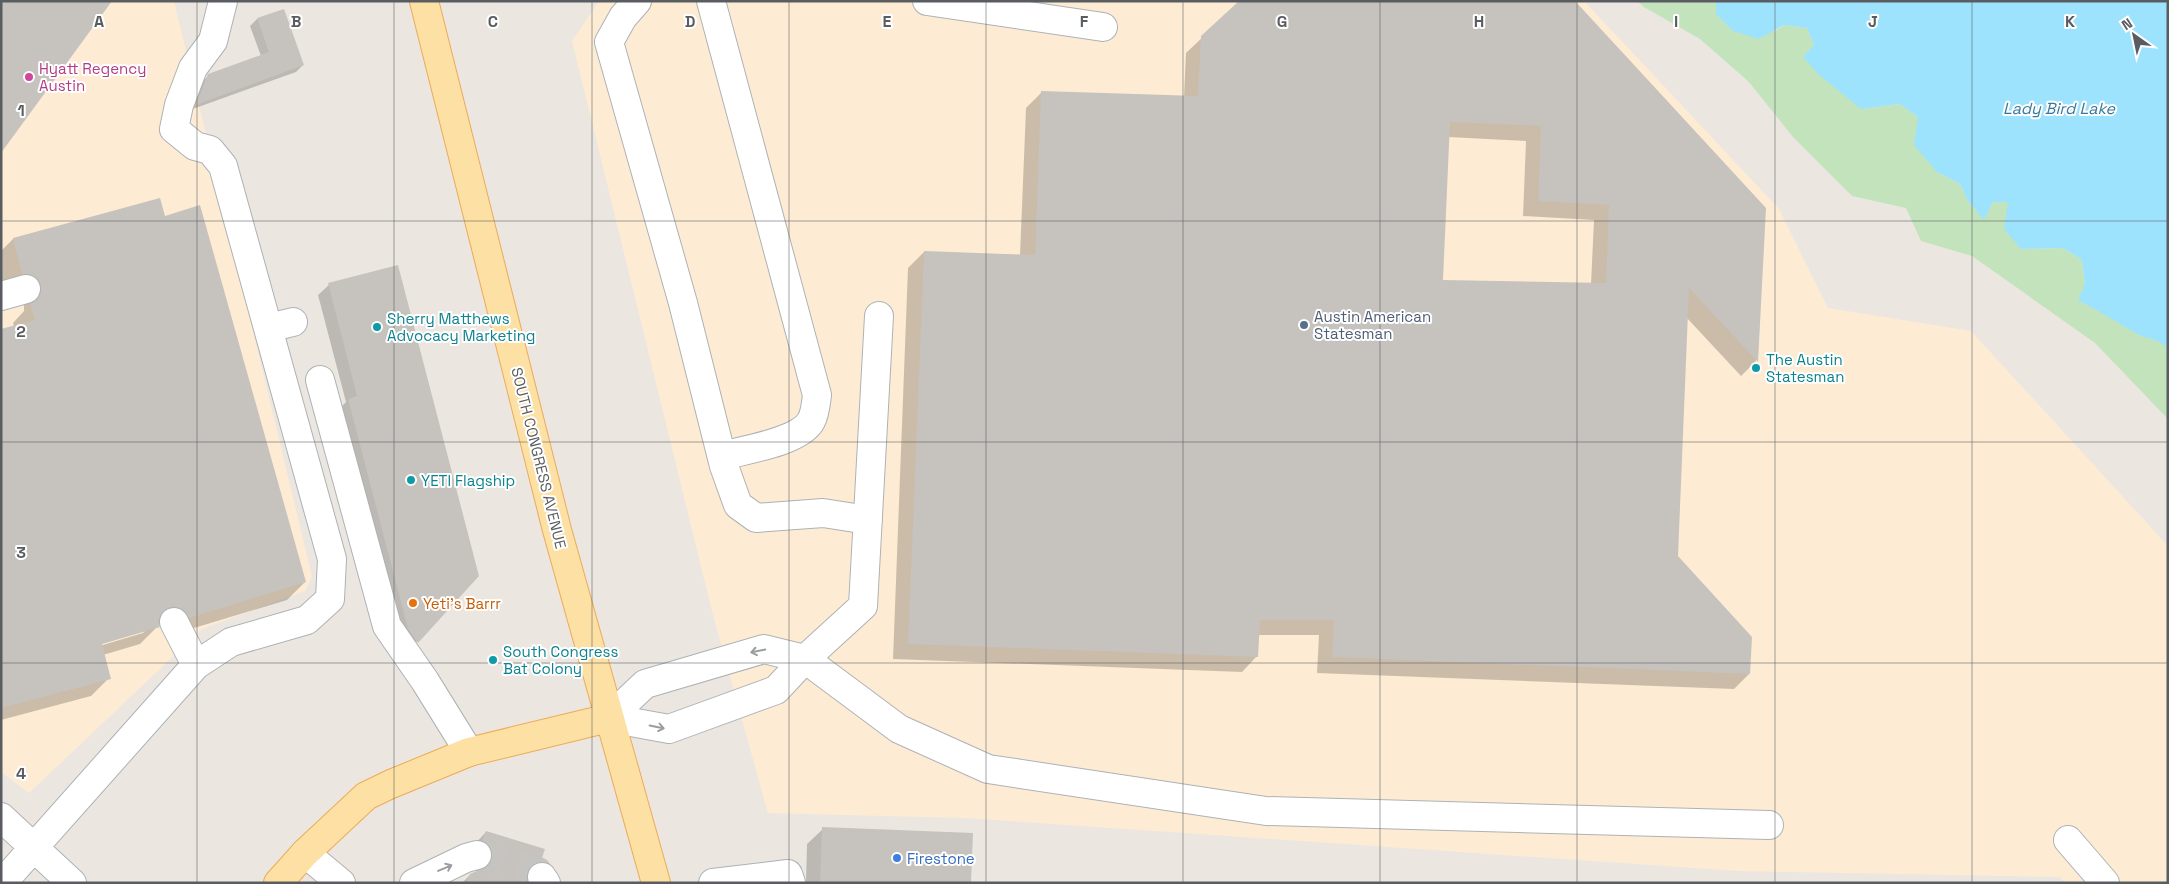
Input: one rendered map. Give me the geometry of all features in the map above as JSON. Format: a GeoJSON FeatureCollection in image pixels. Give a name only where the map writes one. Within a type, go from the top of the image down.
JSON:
{"type":"FeatureCollection","features":[{"type":"Feature","properties":{"kind":"main road","name":"SOUTH CONGRESS AVENUE"},"geometry":{"type":"LineString","coordinates":[[424,1],[557,530],[656,883]]}},
{"type":"Feature","properties":{"kind":"main road"},"geometry":{"type":"LineString","coordinates":[[278,883],[305,853],[366,796],[469,752],[609,718]]}},
{"type":"Feature","properties":{"kind":"lane"},"geometry":{"type":"LineString","coordinates":[[4,881],[196,664],[231,642],[307,620],[330,599],[332,559],[280,325],[223,166],[210,150],[195,146],[174,129],[179,105],[193,68],[213,41],[223,1]]}},
{"type":"Feature","properties":{"kind":"lane"},"geometry":{"type":"LineString","coordinates":[[637,1],[623,17],[609,42],[683,303],[722,456],[738,505],[756,518],[823,512],[868,520]]}},
{"type":"Feature","properties":{"kind":"lane"},"geometry":{"type":"LineString","coordinates":[[710,1],[817,395],[812,420],[802,432],[722,456]]}},
{"type":"Feature","properties":{"kind":"lane"},"geometry":{"type":"LineString","coordinates":[[927,1],[1103,27]]}},
{"type":"Feature","properties":{"kind":"lane"},"geometry":{"type":"LineString","coordinates":[[609,718],[669,729],[776,690],[805,659],[863,606],[879,316]]}},
{"type":"Feature","properties":{"kind":"lane"},"geometry":{"type":"LineString","coordinates":[[320,380],[387,626],[425,681],[469,752]]}},
{"type":"Feature","properties":{"kind":"lane"},"geometry":{"type":"LineString","coordinates":[[174,622],[196,664]]}},
{"type":"Feature","properties":{"kind":"lane"},"geometry":{"type":"LineString","coordinates":[[609,718],[645,684],[764,649],[805,659],[899,728],[988,769],[1266,811],[1768,825]]}},
{"type":"Feature","properties":{"kind":"lane"},"geometry":{"type":"LineString","coordinates":[[1,817],[72,883]]}},
{"type":"Feature","properties":{"kind":"lane"},"geometry":{"type":"LineString","coordinates":[[2068,840],[2106,883]]}},
{"type":"Feature","properties":{"kind":"lane"},"geometry":{"type":"LineString","coordinates":[[305,853],[341,883]]}},
{"type":"Feature","properties":{"kind":"lane"},"geometry":{"type":"LineString","coordinates":[[414,883],[466,858],[477,855]]}},
{"type":"Feature","properties":{"kind":"lane"},"geometry":{"type":"LineString","coordinates":[[713,883],[788,874],[791,883]]}},
{"type":"Feature","properties":{"kind":"shaded area"},"geometry":{"type":"Polygon","coordinates":[[[1,1],[174,1],[312,577],[305,591],[202,629],[29,793],[1,772],[1,1]]]}},
{"type":"Feature","properties":{"kind":"shaded area"},"geometry":{"type":"Polygon","coordinates":[[[599,1],[1584,1],[1779,209],[1828,308],[1971,331],[2168,546],[2168,883],[2065,883],[2060,877],[1738,871],[966,818],[768,813],[713,615],[572,41],[599,1]]]}},
{"type":"Feature","properties":{"kind":"green space"},"geometry":{"type":"Polygon","coordinates":[[[1637,1],[1716,1],[1716,14],[1775,31],[1784,25],[1807,28],[1814,45],[1861,109],[1901,104],[1918,117],[1937,172],[1960,184],[1968,201],[1984,219],[1993,202],[2008,202],[2021,249],[2063,248],[2082,260],[2085,284],[2115,319],[2139,335],[2162,342],[2168,350],[2168,419],[2095,343],[1972,256],[1921,241],[1906,208],[1852,196],[1793,137],[1749,82],[1700,39],[1644,7],[1637,1]]]}},
{"type":"Feature","properties":{"kind":"water","name":"Lady Bird Lake"},"geometry":{"type":"Polygon","coordinates":[[[1716,1],[2168,1],[2168,350],[2158,341],[2137,334],[2078,300],[2085,284],[2082,260],[2063,248],[2021,249],[2004,229],[2008,202],[1993,202],[1984,220],[1968,201],[1960,184],[1937,172],[1914,145],[1918,117],[1900,104],[1861,109],[1818,74],[1803,57],[1814,45],[1807,28],[1784,25],[1759,39],[1733,31],[1716,14],[1716,1]]]}},
{"type":"Feature","properties":{"kind":"building","name":"Hyatt Regency Austin"},"geometry":{"type":"Polygon","coordinates":[[[1,1],[112,1],[1,153],[1,1]]]}},
{"type":"Feature","properties":{"kind":"building","name":"Austin American Statesman"},"geometry":{"type":"Polygon","coordinates":[[[1239,1],[1575,1],[1766,208],[1758,362],[1689,288],[1678,556],[1752,637],[1750,674],[1332,657],[1334,620],[1260,620],[1258,657],[908,644],[924,251],[1035,255],[1041,91],[1198,96],[1201,36],[1239,1]],[[1450,122],[1443,280],[1606,283],[1609,205],[1538,201],[1541,126],[1450,122]]]}},
{"type":"Feature","properties":{"kind":"building"},"geometry":{"type":"Polygon","coordinates":[[[284,9],[304,65],[196,105],[208,74],[269,52],[257,18],[284,9]]]}},
{"type":"Feature","properties":{"kind":"building"},"geometry":{"type":"Polygon","coordinates":[[[160,198],[165,216],[200,205],[306,582],[189,618],[182,609],[174,606],[167,608],[161,614],[158,621],[160,627],[102,644],[111,679],[1,708],[1,329],[35,320],[30,304],[37,300],[41,292],[41,284],[37,278],[29,274],[22,274],[13,238],[160,198]]]}},
{"type":"Feature","properties":{"kind":"building","name":"YETI Flagship"},"geometry":{"type":"Polygon","coordinates":[[[398,265],[479,576],[418,643],[408,629],[348,399],[357,396],[328,283],[398,265]]]}},
{"type":"Feature","properties":{"kind":"building","name":"Firestone"},"geometry":{"type":"Polygon","coordinates":[[[822,827],[973,833],[971,883],[820,883],[822,827]]]}},
{"type":"Feature","properties":{"kind":"building"},"geometry":{"type":"Polygon","coordinates":[[[486,831],[545,849],[541,861],[534,864],[528,870],[526,878],[528,883],[466,883],[470,874],[488,866],[492,859],[492,850],[488,844],[482,841],[486,831]]]}},
{"type":"Feature","properties":{"kind":"tunnel"},"geometry":{"type":"LineString","coordinates":[[477,855],[538,871],[542,877]]}},
{"type":"Feature","properties":{"kind":"place","name":"Hyatt Regency Austin"},"geometry":{"type":"Point","coordinates":[29,77]}},
{"type":"Feature","properties":{"kind":"place","name":"Austin American Statesman"},"geometry":{"type":"Point","coordinates":[1304,325]}},
{"type":"Feature","properties":{"kind":"place","name":"Sherry Matthews Advocacy Marketing"},"geometry":{"type":"Point","coordinates":[377,327]}},
{"type":"Feature","properties":{"kind":"place","name":"The Austin Statesman"},"geometry":{"type":"Point","coordinates":[1756,368]}},
{"type":"Feature","properties":{"kind":"place","name":"YETI Flagship"},"geometry":{"type":"Point","coordinates":[411,480]}},
{"type":"Feature","properties":{"kind":"place","name":"Yeti's Barrr"},"geometry":{"type":"Point","coordinates":[413,603]}},
{"type":"Feature","properties":{"kind":"place","name":"South Congress Bat Colony"},"geometry":{"type":"Point","coordinates":[493,660]}},
{"type":"Feature","properties":{"kind":"place","name":"Firestone"},"geometry":{"type":"Point","coordinates":[897,858]}}]}
